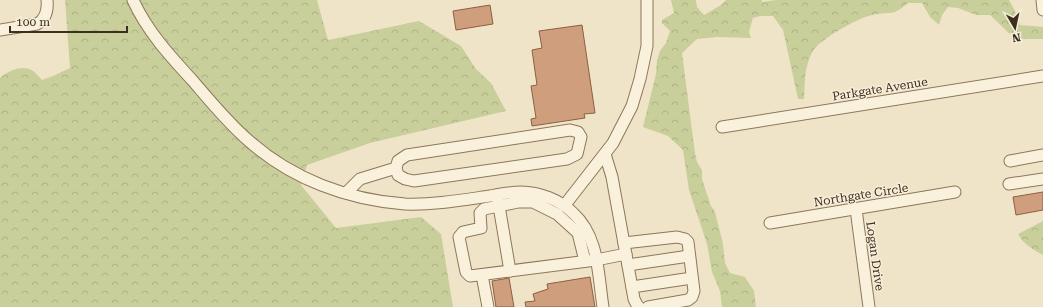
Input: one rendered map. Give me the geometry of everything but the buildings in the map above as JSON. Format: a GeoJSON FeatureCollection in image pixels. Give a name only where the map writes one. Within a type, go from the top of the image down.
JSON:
{"type":"FeatureCollection","features":[{"type":"Feature","properties":{"kind":"street"},"geometry":{"type":"LineString","coordinates":[[0,30],[37,24],[42,21],[46,16],[47,0]]}},
{"type":"Feature","properties":{"kind":"street"},"geometry":{"type":"LineString","coordinates":[[133,0],[145,24],[178,66],[216,108],[263,153],[292,172],[346,194],[405,204],[440,203],[523,192],[543,195],[573,212],[582,223],[594,247],[590,260]]}},
{"type":"Feature","properties":{"kind":"street"},"geometry":{"type":"LineString","coordinates":[[564,206],[613,143],[632,106],[640,80],[647,46],[647,0]]}},
{"type":"Feature","properties":{"kind":"street"},"geometry":{"type":"LineString","coordinates":[[1042,0],[1043,10]]}},
{"type":"Feature","properties":{"kind":"street","name":"Parkgate Avenue"},"geometry":{"type":"LineString","coordinates":[[722,127],[1043,76]]}},
{"type":"Feature","properties":{"kind":"street"},"geometry":{"type":"LineString","coordinates":[[570,130],[578,132],[580,137],[577,154],[567,159],[414,181],[405,179],[398,175],[396,168],[398,161],[407,156],[570,130]]}},
{"type":"Feature","properties":{"kind":"street"},"geometry":{"type":"LineString","coordinates":[[605,154],[612,176],[634,299],[639,307]]}},
{"type":"Feature","properties":{"kind":"street"},"geometry":{"type":"LineString","coordinates":[[1010,161],[1043,155]]}},
{"type":"Feature","properties":{"kind":"street"},"geometry":{"type":"LineString","coordinates":[[346,194],[360,179],[396,168]]}},
{"type":"Feature","properties":{"kind":"street"},"geometry":{"type":"LineString","coordinates":[[1009,184],[1043,179]]}},
{"type":"Feature","properties":{"kind":"street","name":"Northgate Circle"},"geometry":{"type":"LineString","coordinates":[[770,223],[955,192]]}},
{"type":"Feature","properties":{"kind":"street"},"geometry":{"type":"LineString","coordinates":[[497,195],[510,270]]}},
{"type":"Feature","properties":{"kind":"street"},"geometry":{"type":"LineString","coordinates":[[603,307],[590,260],[578,233],[557,214],[533,202],[518,202],[484,209],[480,213],[481,228],[463,232],[460,237],[466,272],[470,276],[590,260],[625,248],[677,236],[685,239],[688,242],[694,291],[692,297],[688,300],[648,307]]}},
{"type":"Feature","properties":{"kind":"street","name":"Logan Drive"},"geometry":{"type":"LineString","coordinates":[[856,209],[869,307]]}},
{"type":"Feature","properties":{"kind":"street"},"geometry":{"type":"LineString","coordinates":[[628,265],[689,256]]}},
{"type":"Feature","properties":{"kind":"street"},"geometry":{"type":"LineString","coordinates":[[482,275],[488,307]]}},
{"type":"Feature","properties":{"kind":"street"},"geometry":{"type":"LineString","coordinates":[[632,287],[692,278]]}},
{"type":"Feature","properties":{"kind":"green space"},"geometry":{"type":"Polygon","coordinates":[[[65,0],[317,0],[328,40],[419,21],[461,46],[476,69],[491,83],[506,111],[370,143],[307,165],[301,185],[336,228],[421,217],[441,234],[453,307],[0,307],[0,78],[16,69],[25,68],[33,71],[42,80],[70,68],[65,0]]]}},
{"type":"Feature","properties":{"kind":"green space"},"geometry":{"type":"Polygon","coordinates":[[[671,0],[696,0],[697,7],[704,15],[721,5],[726,0],[762,0],[762,2],[776,0],[1009,0],[1020,25],[1043,27],[1043,39],[1015,39],[990,15],[976,15],[958,8],[948,7],[942,15],[939,25],[930,17],[922,3],[908,3],[894,12],[872,15],[859,20],[835,33],[816,47],[810,57],[807,67],[804,99],[798,99],[783,30],[773,16],[760,16],[753,18],[749,32],[751,38],[717,37],[697,39],[682,53],[695,153],[697,162],[702,170],[702,179],[711,206],[715,212],[723,244],[725,263],[730,273],[745,277],[754,291],[756,307],[722,307],[720,291],[712,272],[707,244],[689,190],[683,150],[668,136],[643,127],[656,74],[657,60],[660,51],[666,43],[670,31],[662,23],[662,20],[674,13],[671,0]]]}},
{"type":"Feature","properties":{"kind":"green space"},"geometry":{"type":"Polygon","coordinates":[[[1043,221],[1043,255],[1026,244],[1018,234],[1043,221]]]}}]}
